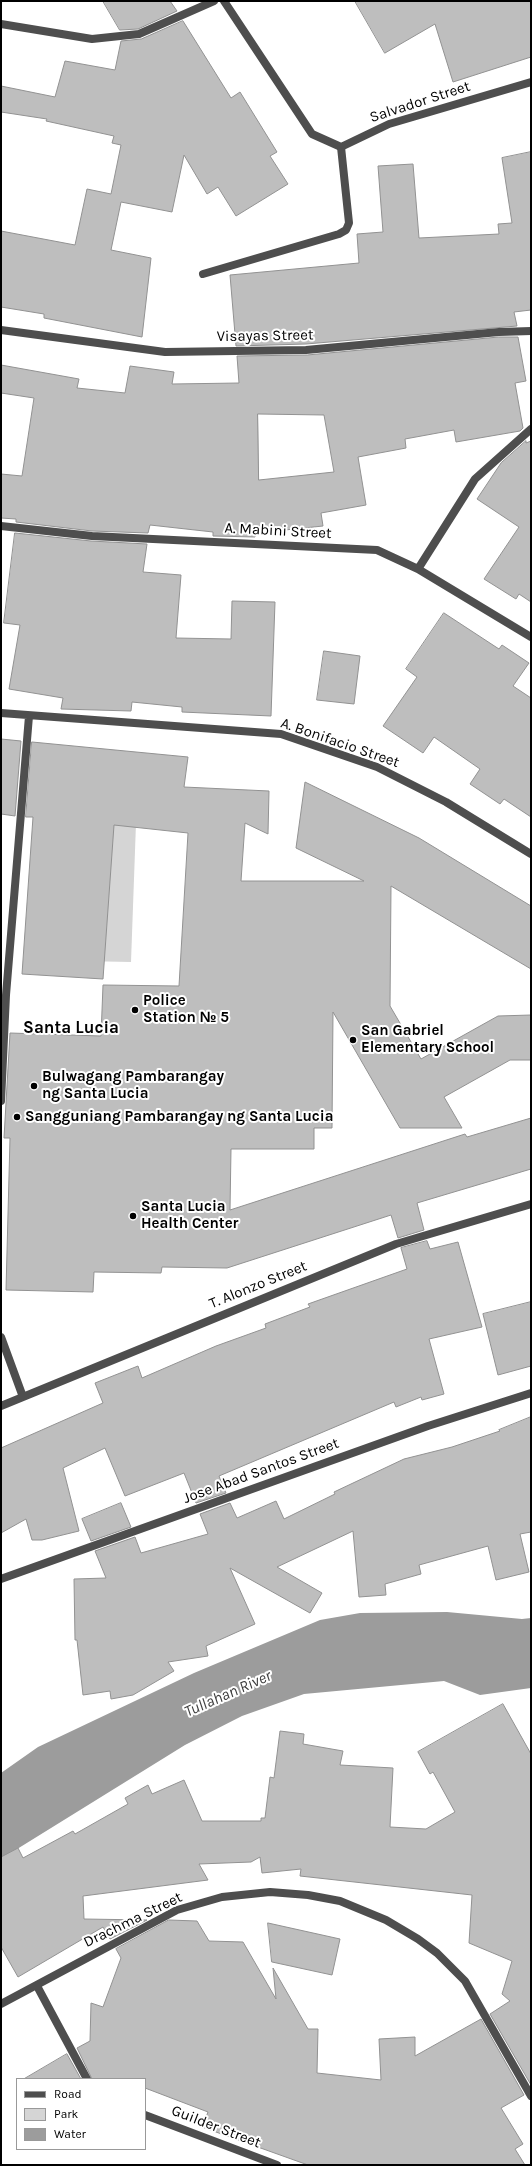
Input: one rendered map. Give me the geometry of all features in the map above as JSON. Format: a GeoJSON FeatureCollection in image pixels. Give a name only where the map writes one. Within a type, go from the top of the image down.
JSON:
{"type":"FeatureCollection","features":[{"type":"Feature","properties":{"kind":"street"},"geometry":{"type":"LineString","coordinates":[[1,24],[92,39],[139,34],[214,1]]}},
{"type":"Feature","properties":{"kind":"street"},"geometry":{"type":"LineString","coordinates":[[203,274],[339,234],[346,230],[349,223],[341,147],[312,134],[224,1]]}},
{"type":"Feature","properties":{"kind":"street","name":"Salvador Street"},"geometry":{"type":"LineString","coordinates":[[341,147],[389,124],[531,82]]}},
{"type":"Feature","properties":{"kind":"street","name":"Visayas Street"},"geometry":{"type":"LineString","coordinates":[[1,330],[165,352],[306,350],[499,332],[531,331]]}},
{"type":"Feature","properties":{"kind":"street"},"geometry":{"type":"LineString","coordinates":[[418,568],[475,479],[531,429]]}},
{"type":"Feature","properties":{"kind":"street","name":"A. Mabini Street"},"geometry":{"type":"LineString","coordinates":[[1,526],[92,536],[377,550],[418,568],[531,637]]}},
{"type":"Feature","properties":{"kind":"street","name":"A. Bonifacio Street"},"geometry":{"type":"LineString","coordinates":[[1,713],[281,734],[377,768],[446,802],[531,854]]}},
{"type":"Feature","properties":{"kind":"street"},"geometry":{"type":"LineString","coordinates":[[1,1101],[6,995],[29,716]]}},
{"type":"Feature","properties":{"kind":"street","name":"T. Alonzo Street"},"geometry":{"type":"LineString","coordinates":[[1,1406],[396,1244],[531,1204]]}},
{"type":"Feature","properties":{"kind":"street"},"geometry":{"type":"LineString","coordinates":[[1,1337],[23,1397]]}},
{"type":"Feature","properties":{"kind":"street","name":"Jose Abad Santos Street"},"geometry":{"type":"LineString","coordinates":[[1,1579],[428,1426],[531,1393]]}},
{"type":"Feature","properties":{"kind":"street","name":"Drachma Street"},"geometry":{"type":"LineString","coordinates":[[1,2004],[177,1910],[222,1897],[270,1892],[308,1895],[340,1901],[386,1920],[402,1928],[437,1953],[465,1981],[531,2096]]}},
{"type":"Feature","properties":{"kind":"street"},"geometry":{"type":"LineString","coordinates":[[37,1986],[86,2078]]}},
{"type":"Feature","properties":{"kind":"street","name":"Guilder Street"},"geometry":{"type":"LineString","coordinates":[[146,2115],[277,2165]]}},
{"type":"Feature","properties":{"kind":"green space"},"geometry":{"type":"Polygon","coordinates":[[[41,819],[136,823],[131,962],[31,960],[41,819]]]}},
{"type":"Feature","properties":{"kind":"water","name":"Tullahan River"},"geometry":{"type":"Polygon","coordinates":[[[447,1612],[522,1619],[531,1618],[531,1688],[480,1695],[444,1681],[304,1694],[242,1716],[185,1745],[1,1859],[1,1773],[38,1747],[194,1673],[320,1620],[360,1613],[447,1612]]]}},
{"type":"Feature","properties":{"kind":"building"},"geometry":{"type":"Polygon","coordinates":[[[103,1],[170,1],[177,11],[138,29],[120,30],[103,1]]]}},
{"type":"Feature","properties":{"kind":"building"},"geometry":{"type":"Polygon","coordinates":[[[355,1],[531,1],[531,57],[453,82],[435,24],[385,53],[355,1]]]}},
{"type":"Feature","properties":{"kind":"building"},"geometry":{"type":"Polygon","coordinates":[[[183,21],[231,98],[240,92],[277,152],[270,156],[288,184],[236,216],[218,187],[207,194],[184,155],[172,212],[121,202],[111,250],[151,258],[142,337],[44,318],[44,314],[1,307],[1,231],[75,245],[87,189],[111,194],[121,145],[112,143],[114,136],[46,121],[47,119],[1,112],[1,86],[55,97],[65,61],[115,70],[121,41],[141,39],[183,21]]]}},
{"type":"Feature","properties":{"kind":"building"},"geometry":{"type":"Polygon","coordinates":[[[531,152],[531,310],[514,312],[517,326],[306,344],[236,346],[230,275],[359,263],[357,234],[383,232],[378,166],[413,164],[419,238],[499,234],[498,224],[512,223],[502,158],[531,152]]]}},
{"type":"Feature","properties":{"kind":"building"},"geometry":{"type":"Polygon","coordinates":[[[499,337],[518,337],[526,381],[515,383],[523,428],[520,431],[456,442],[454,430],[405,439],[406,448],[358,457],[366,505],[321,513],[323,526],[256,533],[255,537],[213,536],[213,532],[150,525],[148,533],[92,531],[16,522],[16,519],[1,518],[1,474],[22,476],[34,398],[1,393],[1,365],[79,379],[77,388],[125,393],[130,366],[174,372],[172,384],[239,383],[237,356],[307,355],[499,337]],[[258,414],[259,480],[334,472],[324,415],[258,414]]]}},
{"type":"Feature","properties":{"kind":"building"},"geometry":{"type":"Polygon","coordinates":[[[526,441],[526,443],[531,441],[531,602],[519,594],[516,599],[484,579],[519,527],[477,499],[501,463],[526,441]]]}},
{"type":"Feature","properties":{"kind":"building"},"geometry":{"type":"Polygon","coordinates":[[[15,533],[91,541],[147,544],[143,572],[181,575],[176,638],[231,639],[232,601],[275,602],[271,716],[182,712],[182,707],[132,702],[131,711],[61,709],[63,698],[9,689],[20,625],[4,623],[15,533]]]}},
{"type":"Feature","properties":{"kind":"building"},"geometry":{"type":"Polygon","coordinates":[[[444,613],[499,649],[502,645],[529,663],[513,686],[531,698],[531,817],[504,799],[500,804],[470,784],[480,769],[434,737],[423,753],[383,726],[417,677],[406,669],[444,613]]]}},
{"type":"Feature","properties":{"kind":"building"},"geometry":{"type":"Polygon","coordinates":[[[324,651],[360,656],[354,704],[317,700],[324,651]]]}},
{"type":"Feature","properties":{"kind":"building"},"geometry":{"type":"Polygon","coordinates":[[[1,739],[21,741],[15,816],[1,814],[1,739]]]}},
{"type":"Feature","properties":{"kind":"building","name":"San Gabriel Elementary School"},"geometry":{"type":"Polygon","coordinates":[[[32,742],[188,757],[184,787],[269,791],[268,834],[245,823],[241,881],[364,881],[296,848],[305,782],[419,838],[531,906],[531,969],[391,886],[390,1006],[421,1059],[498,1016],[531,1015],[531,1060],[510,1060],[444,1097],[462,1128],[400,1128],[333,1012],[332,1128],[314,1128],[314,1149],[231,1149],[230,1210],[465,1134],[467,1137],[531,1118],[531,1169],[417,1203],[424,1230],[398,1238],[391,1215],[227,1268],[162,1267],[161,1273],[94,1272],[93,1292],[6,1290],[10,1138],[4,1138],[10,1033],[101,1036],[103,985],[179,986],[188,833],[114,825],[103,979],[22,974],[33,817],[26,817],[32,742]]]}},
{"type":"Feature","properties":{"kind":"building"},"geometry":{"type":"Polygon","coordinates":[[[427,1241],[430,1249],[458,1242],[482,1327],[429,1339],[444,1394],[422,1400],[421,1397],[396,1407],[394,1402],[219,1476],[226,1493],[196,1503],[184,1473],[125,1496],[105,1448],[63,1468],[79,1531],[42,1540],[32,1540],[26,1519],[1,1533],[1,1448],[103,1403],[95,1383],[138,1366],[142,1378],[216,1346],[266,1328],[265,1324],[310,1307],[308,1304],[407,1269],[401,1248],[427,1241]]]}},
{"type":"Feature","properties":{"kind":"building"},"geometry":{"type":"Polygon","coordinates":[[[531,1302],[531,1366],[498,1375],[483,1314],[531,1302]]]}},
{"type":"Feature","properties":{"kind":"building"},"geometry":{"type":"Polygon","coordinates":[[[531,1417],[531,1532],[520,1534],[529,1572],[496,1580],[488,1546],[419,1565],[421,1574],[385,1584],[386,1595],[359,1597],[353,1531],[277,1567],[322,1593],[310,1613],[230,1568],[255,1624],[206,1646],[208,1656],[168,1662],[174,1671],[133,1695],[111,1699],[110,1691],[83,1695],[77,1640],[75,1640],[74,1579],[106,1578],[95,1551],[135,1537],[141,1553],[208,1534],[200,1514],[230,1503],[237,1518],[276,1501],[284,1519],[335,1494],[334,1492],[404,1459],[452,1447],[500,1431],[499,1430],[531,1417]]]}},
{"type":"Feature","properties":{"kind":"building"},"geometry":{"type":"Polygon","coordinates":[[[121,1503],[131,1527],[91,1541],[82,1519],[121,1503]]]}},
{"type":"Feature","properties":{"kind":"building"},"geometry":{"type":"Polygon","coordinates":[[[503,1704],[531,1754],[531,2085],[490,2014],[510,2001],[502,1994],[512,1961],[469,1943],[472,1895],[300,1876],[301,1869],[262,1873],[260,1857],[251,1862],[199,1864],[208,1880],[83,1896],[84,1919],[147,1920],[110,1939],[103,1927],[18,1977],[1,1947],[1,1857],[18,1848],[23,1858],[73,1831],[75,1834],[128,1804],[125,1798],[148,1785],[152,1794],[184,1780],[202,1821],[261,1821],[261,1818],[265,1818],[270,1777],[274,1778],[280,1731],[304,1734],[303,1744],[343,1751],[340,1765],[393,1768],[390,1827],[426,1829],[455,1812],[433,1772],[430,1774],[418,1752],[503,1704]]]}},
{"type":"Feature","properties":{"kind":"building"},"geometry":{"type":"Polygon","coordinates":[[[169,1920],[197,1921],[209,1941],[243,1942],[276,1999],[273,1968],[308,2029],[318,2029],[317,2073],[381,2080],[379,2039],[415,2037],[415,2056],[481,2019],[524,2095],[501,2108],[523,2144],[515,2149],[525,2165],[308,2165],[202,2127],[208,2112],[146,2088],[146,2078],[92,2078],[77,2048],[90,2041],[91,2003],[103,2007],[121,1958],[116,1949],[169,1920]]]}},
{"type":"Feature","properties":{"kind":"building"},"geometry":{"type":"Polygon","coordinates":[[[268,1923],[340,1939],[332,1975],[272,1962],[268,1923]]]}},
{"type":"Feature","properties":{"kind":"building"},"geometry":{"type":"Polygon","coordinates":[[[67,2054],[80,2078],[26,2078],[67,2054]]]}},
{"type":"Feature","properties":{"kind":"place","name":"Police Station № 5"},"geometry":{"type":"Point","coordinates":[135,1010]}},
{"type":"Feature","properties":{"kind":"place","name":"San Gabriel Elementary School"},"geometry":{"type":"Point","coordinates":[353,1040]}},
{"type":"Feature","properties":{"kind":"place","name":"Bulwagang Pambarangay ng Santa Lucia"},"geometry":{"type":"Point","coordinates":[34,1086]}},
{"type":"Feature","properties":{"kind":"place","name":"Sangguniang Pambarangay ng Santa Lucia"},"geometry":{"type":"Point","coordinates":[17,1117]}},
{"type":"Feature","properties":{"kind":"place","name":"Santa Lucia Health Center"},"geometry":{"type":"Point","coordinates":[133,1216]}},
{"type":"Feature","properties":{"kind":"district","name":"Santa Lucia"},"geometry":{"type":"Point","coordinates":[71,1028]}}]}
